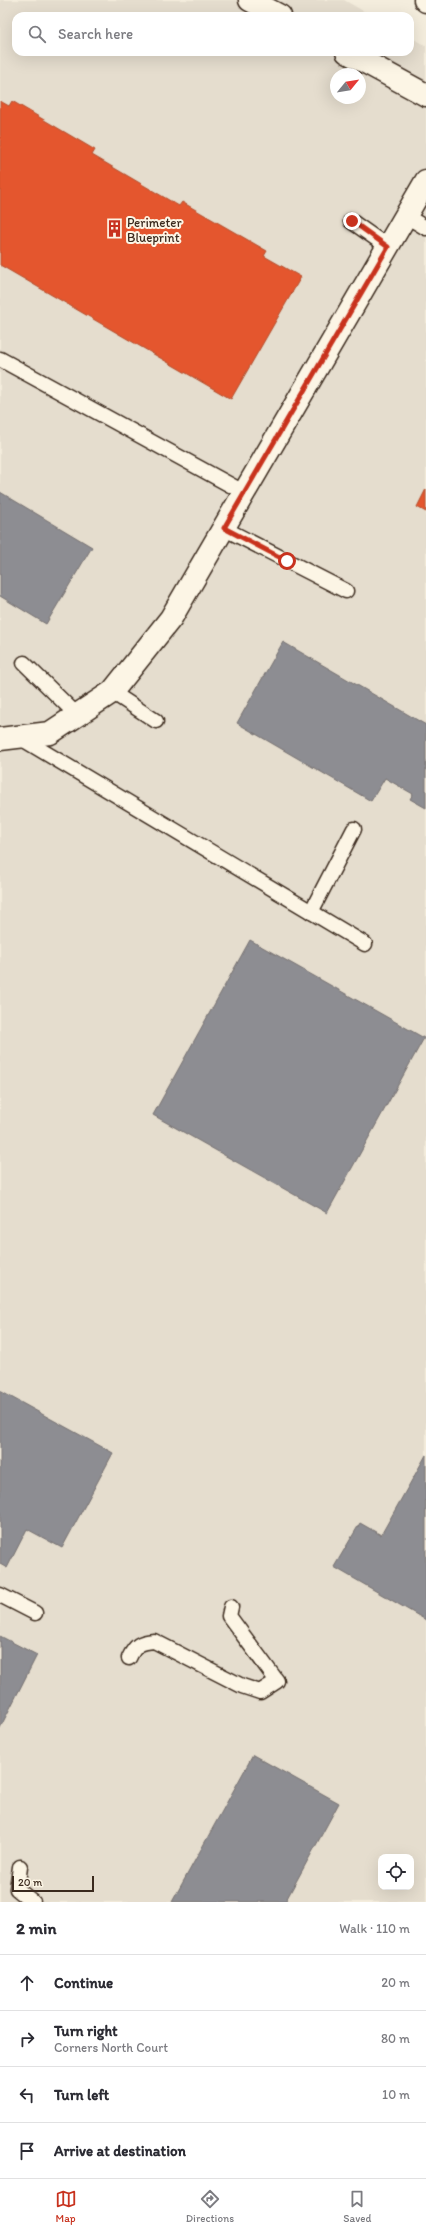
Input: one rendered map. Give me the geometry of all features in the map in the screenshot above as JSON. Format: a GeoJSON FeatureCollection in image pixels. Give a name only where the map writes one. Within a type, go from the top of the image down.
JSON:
{"type":"FeatureCollection","features":[{"type":"Feature","properties":{"kind":"main road"},"geometry":{"type":"LineString","coordinates":[[250,0],[272,12]]}},
{"type":"Feature","properties":{"kind":"main road"},"geometry":{"type":"LineString","coordinates":[[355,56],[426,94]]}},
{"type":"Feature","properties":{"kind":"main road"},"geometry":{"type":"LineString","coordinates":[[10,738],[50,733],[112,692],[171,618],[426,181]]}},
{"type":"Feature","properties":{"kind":"lane"},"geometry":{"type":"LineString","coordinates":[[406,216],[426,228]]}},
{"type":"Feature","properties":{"kind":"lane"},"geometry":{"type":"LineString","coordinates":[[352,221],[388,247]]}},
{"type":"Feature","properties":{"kind":"lane"},"geometry":{"type":"LineString","coordinates":[[0,359],[245,493]]}},
{"type":"Feature","properties":{"kind":"lane"},"geometry":{"type":"LineString","coordinates":[[224,528],[346,591]]}},
{"type":"Feature","properties":{"kind":"lane"},"geometry":{"type":"LineString","coordinates":[[24,663],[77,715]]}},
{"type":"Feature","properties":{"kind":"lane"},"geometry":{"type":"LineString","coordinates":[[112,692],[156,721]]}},
{"type":"Feature","properties":{"kind":"lane"},"geometry":{"type":"LineString","coordinates":[[10,738],[364,944]]}},
{"type":"Feature","properties":{"kind":"lane"},"geometry":{"type":"LineString","coordinates":[[311,912],[354,830]]}},
{"type":"Feature","properties":{"kind":"lane"},"geometry":{"type":"LineString","coordinates":[[0,1594],[35,1613]]}},
{"type":"Feature","properties":{"kind":"lane"},"geometry":{"type":"LineString","coordinates":[[129,1658],[134,1647],[142,1642],[154,1641],[242,1686],[260,1692],[277,1681],[234,1625],[229,1616],[231,1607]]}},
{"type":"Feature","properties":{"kind":"lane"},"geometry":{"type":"LineString","coordinates":[[20,1868],[17,1889],[33,1902]]}},
{"type":"Feature","properties":{"kind":"shaded area"},"geometry":{"type":"Polygon","coordinates":[[[0,0],[344,0],[365,12],[12,12],[12,56],[414,56],[414,39],[426,46],[426,1902],[0,1902],[0,0]]]}},
{"type":"Feature","properties":{"kind":"building: Shops","name":"Perimeter Blueprint"},"geometry":{"type":"Polygon","coordinates":[[[0,101],[9,106],[12,101],[95,150],[92,155],[179,206],[182,202],[267,251],[264,256],[301,277],[231,399],[0,265],[0,101]]]}},
{"type":"Feature","properties":{"kind":"building: Shops"},"geometry":{"type":"Polygon","coordinates":[[[426,489],[426,512],[417,507],[426,489]]]}},
{"type":"Feature","properties":{"kind":"building: Industry"},"geometry":{"type":"Polygon","coordinates":[[[0,492],[92,547],[46,624],[0,596],[0,492]]]}},
{"type":"Feature","properties":{"kind":"building: Industry"},"geometry":{"type":"Polygon","coordinates":[[[283,642],[426,725],[426,808],[410,799],[413,794],[385,778],[371,801],[237,723],[283,642]]]}},
{"type":"Feature","properties":{"kind":"building: Industry"},"geometry":{"type":"Polygon","coordinates":[[[250,940],[424,1038],[327,1213],[153,1115],[250,940]]]}},
{"type":"Feature","properties":{"kind":"building: Industry"},"geometry":{"type":"Polygon","coordinates":[[[0,1391],[113,1453],[62,1548],[27,1529],[7,1568],[0,1564],[0,1391]]]}},
{"type":"Feature","properties":{"kind":"building: Industry"},"geometry":{"type":"Polygon","coordinates":[[[426,1455],[426,1620],[334,1567],[360,1523],[381,1535],[426,1455]]]}},
{"type":"Feature","properties":{"kind":"building: Industry"},"geometry":{"type":"Polygon","coordinates":[[[0,1636],[37,1655],[0,1728],[0,1636]]]}},
{"type":"Feature","properties":{"kind":"building: Industry"},"geometry":{"type":"Polygon","coordinates":[[[253,1755],[339,1803],[285,1902],[172,1902],[253,1755]]]}},
{"type":"Feature","properties":{"kind":"place","name":"Perimeter Blueprint"},"geometry":{"type":"Point","coordinates":[114,229]}},
{"type":"Feature","properties":{"kind":"route"},"geometry":{"type":"LineString","coordinates":[[287,561],[224,528],[388,247],[352,221]]}}]}
